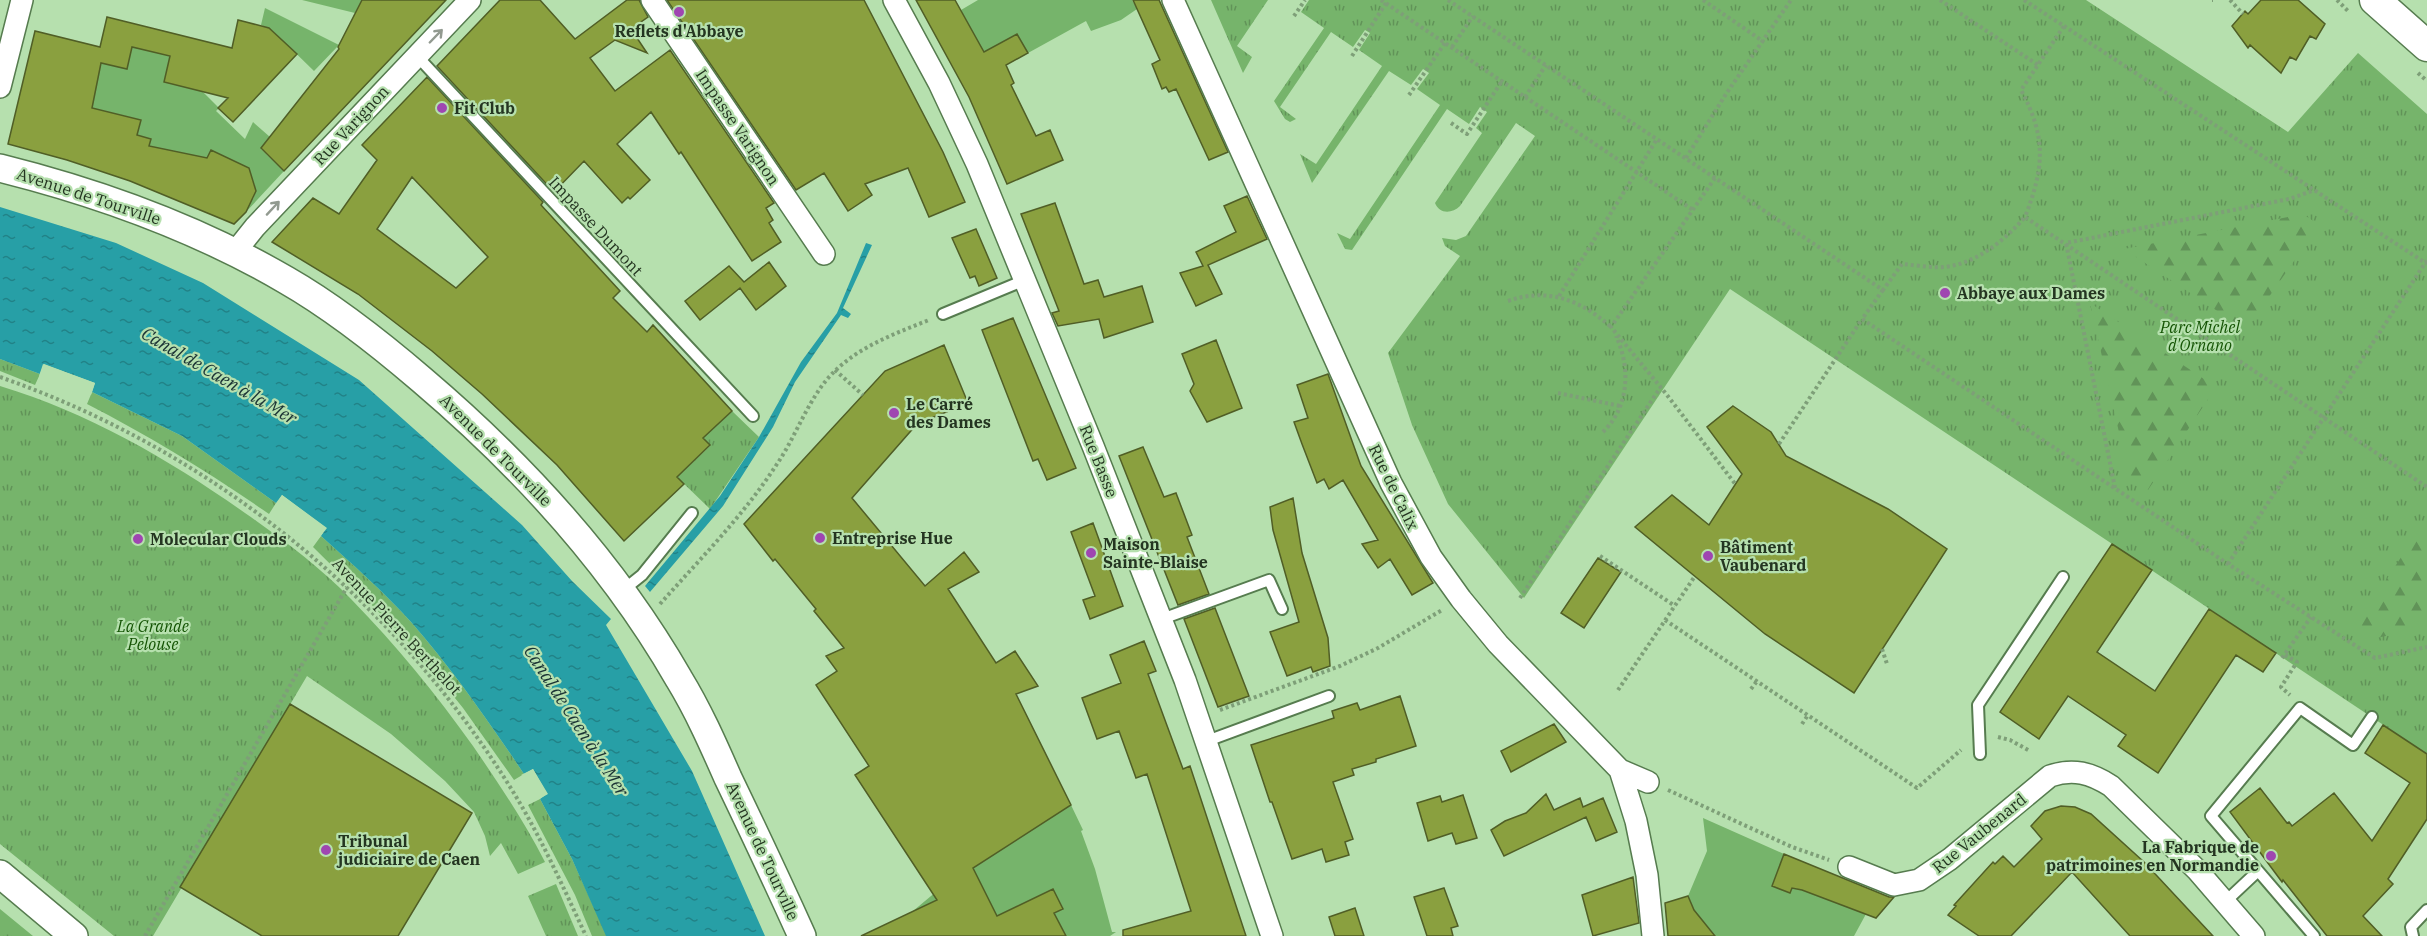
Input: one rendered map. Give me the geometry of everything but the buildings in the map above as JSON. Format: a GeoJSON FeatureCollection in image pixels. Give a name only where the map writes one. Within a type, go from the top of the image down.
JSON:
{"type":"FeatureCollection","features":[{"type":"Feature","properties":{"kind":"main road"},"geometry":{"type":"LineString","coordinates":[[2375,0],[2427,46]]}},
{"type":"Feature","properties":{"kind":"street"},"geometry":{"type":"LineString","coordinates":[[0,87],[21,0]]}},
{"type":"Feature","properties":{"kind":"street","name":"Rue Varignon"},"geometry":{"type":"LineString","coordinates":[[235,252],[255,227],[470,0]]}},
{"type":"Feature","properties":{"kind":"street","name":"Impasse Varignon"},"geometry":{"type":"LineString","coordinates":[[652,0],[824,254]]}},
{"type":"Feature","properties":{"kind":"street","name":"Rue Basse"},"geometry":{"type":"LineString","coordinates":[[894,0],[939,83],[972,154],[1162,619],[1207,741],[1272,936]]}},
{"type":"Feature","properties":{"kind":"street","name":"Rue de Calix"},"geometry":{"type":"LineString","coordinates":[[1173,0],[1390,483],[1431,557],[1461,599],[1498,644],[1620,770],[1636,821],[1647,875],[1653,936]]}},
{"type":"Feature","properties":{"kind":"street","name":"Avenue de Tourville"},"geometry":{"type":"LineString","coordinates":[[0,168],[60,183],[173,224],[235,252],[287,281],[343,318],[398,359],[493,444],[552,505],[621,591],[663,653],[693,703],[802,936]]}},
{"type":"Feature","properties":{"kind":"street"},"geometry":{"type":"LineString","coordinates":[[1620,770],[1648,782]]}},
{"type":"Feature","properties":{"kind":"street","name":"Rue Vaubenard"},"geometry":{"type":"LineString","coordinates":[[1849,867],[1894,885],[1918,880],[1950,860],[2050,776],[2065,771],[2081,772],[2098,777],[2111,786],[2197,870],[2254,936]]}},
{"type":"Feature","properties":{"kind":"street"},"geometry":{"type":"LineString","coordinates":[[0,874],[74,936]]}},
{"type":"Feature","properties":{"kind":"lane","name":"Impasse Dumont"},"geometry":{"type":"LineString","coordinates":[[417,56],[753,416]]}},
{"type":"Feature","properties":{"kind":"lane"},"geometry":{"type":"LineString","coordinates":[[943,314],[1025,280]]}},
{"type":"Feature","properties":{"kind":"lane"},"geometry":{"type":"LineString","coordinates":[[621,591],[642,575],[692,513]]}},
{"type":"Feature","properties":{"kind":"lane"},"geometry":{"type":"LineString","coordinates":[[1980,754],[1978,705],[2063,577]]}},
{"type":"Feature","properties":{"kind":"lane"},"geometry":{"type":"LineString","coordinates":[[1162,619],[1269,580],[1282,609]]}},
{"type":"Feature","properties":{"kind":"lane"},"geometry":{"type":"LineString","coordinates":[[1207,741],[1329,696]]}},
{"type":"Feature","properties":{"kind":"lane"},"geometry":{"type":"LineString","coordinates":[[2314,936],[2211,816],[2300,708],[2353,746],[2372,717]]}},
{"type":"Feature","properties":{"kind":"lane"},"geometry":{"type":"LineString","coordinates":[[2225,902],[2258,871]]}},
{"type":"Feature","properties":{"kind":"lane"},"geometry":{"type":"LineString","coordinates":[[2413,936],[2411,927],[2427,910]]}},
{"type":"Feature","properties":{"kind":"path"},"geometry":{"type":"LineString","coordinates":[[1294,16],[1305,0]]}},
{"type":"Feature","properties":{"kind":"path"},"geometry":{"type":"LineString","coordinates":[[1448,0],[1883,290]]}},
{"type":"Feature","properties":{"kind":"path"},"geometry":{"type":"LineString","coordinates":[[1703,0],[1764,42]]}},
{"type":"Feature","properties":{"kind":"path"},"geometry":{"type":"LineString","coordinates":[[1686,158],[1726,94],[1791,0]]}},
{"type":"Feature","properties":{"kind":"path"},"geometry":{"type":"LineString","coordinates":[[1940,0],[2038,65]]}},
{"type":"Feature","properties":{"kind":"path"},"geometry":{"type":"LineString","coordinates":[[2024,0],[2426,262],[2228,564]]}},
{"type":"Feature","properties":{"kind":"path"},"geometry":{"type":"LineString","coordinates":[[2230,0],[2243,14]]}},
{"type":"Feature","properties":{"kind":"path"},"geometry":{"type":"LineString","coordinates":[[1352,56],[1384,2],[1693,210]]}},
{"type":"Feature","properties":{"kind":"path"},"geometry":{"type":"LineString","coordinates":[[1452,47],[1473,16]]}},
{"type":"Feature","properties":{"kind":"path"},"geometry":{"type":"LineString","coordinates":[[1779,444],[1862,319],[1902,264],[1943,267],[1961,263],[1999,243],[2025,217],[2040,172],[2041,152],[2035,118],[2021,90],[2064,26]]}},
{"type":"Feature","properties":{"kind":"path"},"geometry":{"type":"LineString","coordinates":[[1409,95],[1445,43]]}},
{"type":"Feature","properties":{"kind":"path"},"geometry":{"type":"LineString","coordinates":[[1525,97],[1546,65]]}},
{"type":"Feature","properties":{"kind":"path"},"geometry":{"type":"LineString","coordinates":[[1451,123],[1467,134],[1502,81]]}},
{"type":"Feature","properties":{"kind":"path"},"geometry":{"type":"LineString","coordinates":[[1559,296],[1657,139]]}},
{"type":"Feature","properties":{"kind":"path"},"geometry":{"type":"LineString","coordinates":[[1611,327],[1715,177]]}},
{"type":"Feature","properties":{"kind":"path"},"geometry":{"type":"LineString","coordinates":[[2066,243],[2289,199],[2315,190]]}},
{"type":"Feature","properties":{"kind":"path"},"geometry":{"type":"LineString","coordinates":[[2025,217],[2427,487]]}},
{"type":"Feature","properties":{"kind":"path"},"geometry":{"type":"LineString","coordinates":[[2066,243],[2116,489]]}},
{"type":"Feature","properties":{"kind":"path"},"geometry":{"type":"LineString","coordinates":[[1508,301],[1546,294],[1559,296],[1574,302],[1611,327],[1736,484]]}},
{"type":"Feature","properties":{"kind":"path"},"geometry":{"type":"LineString","coordinates":[[655,610],[738,516],[770,473],[817,392],[835,370],[857,351],[943,314]]}},
{"type":"Feature","properties":{"kind":"path"},"geometry":{"type":"LineString","coordinates":[[1862,319],[2228,564],[2375,658],[2427,647]]}},
{"type":"Feature","properties":{"kind":"path"},"geometry":{"type":"LineString","coordinates":[[1603,432],[1612,424],[1624,398],[1625,365],[1611,327]]}},
{"type":"Feature","properties":{"kind":"path"},"geometry":{"type":"LineString","coordinates":[[835,370],[863,395]]}},
{"type":"Feature","properties":{"kind":"path","name":"Avenue Pierre Berthelot"},"geometry":{"type":"LineString","coordinates":[[0,377],[98,417],[171,455],[269,522],[315,557],[347,587],[419,663],[451,701],[489,753],[540,839],[586,936]]}},
{"type":"Feature","properties":{"kind":"path"},"geometry":{"type":"LineString","coordinates":[[1520,598],[1660,388]]}},
{"type":"Feature","properties":{"kind":"path"},"geometry":{"type":"LineString","coordinates":[[1558,393],[1620,406]]}},
{"type":"Feature","properties":{"kind":"path"},"geometry":{"type":"LineString","coordinates":[[1600,556],[1675,606]]}},
{"type":"Feature","properties":{"kind":"path"},"geometry":{"type":"LineString","coordinates":[[1618,690],[1695,576]]}},
{"type":"Feature","properties":{"kind":"path"},"geometry":{"type":"LineString","coordinates":[[145,936],[347,587]]}},
{"type":"Feature","properties":{"kind":"path"},"geometry":{"type":"LineString","coordinates":[[1214,712],[1340,666],[1378,648],[1461,599]]}},
{"type":"Feature","properties":{"kind":"path"},"geometry":{"type":"LineString","coordinates":[[2300,708],[2294,698],[2281,687],[2297,662],[2284,656],[2311,617]]}},
{"type":"Feature","properties":{"kind":"path"},"geometry":{"type":"LineString","coordinates":[[1665,620],[1917,788],[1971,742],[1979,738],[2002,737],[2030,750]]}},
{"type":"Feature","properties":{"kind":"path"},"geometry":{"type":"LineString","coordinates":[[1700,652],[1704,646]]}},
{"type":"Feature","properties":{"kind":"path"},"geometry":{"type":"LineString","coordinates":[[1882,649],[1887,664]]}},
{"type":"Feature","properties":{"kind":"path"},"geometry":{"type":"LineString","coordinates":[[1751,689],[1757,681]]}},
{"type":"Feature","properties":{"kind":"path"},"geometry":{"type":"LineString","coordinates":[[1802,724],[1808,715]]}},
{"type":"Feature","properties":{"kind":"path"},"geometry":{"type":"LineString","coordinates":[[1648,782],[1792,847],[1849,867]]}},
{"type":"Feature","properties":{"kind":"green space"},"geometry":{"type":"Polygon","coordinates":[[[302,0],[362,0],[355,13],[302,0]]]}},
{"type":"Feature","properties":{"kind":"green space"},"geometry":{"type":"Polygon","coordinates":[[[978,0],[1132,0],[1137,9],[1121,20],[1091,31],[1086,21],[1028,53],[1017,34],[995,46],[985,55],[961,10],[978,0]]]}},
{"type":"Feature","properties":{"kind":"green space"},"geometry":{"type":"Polygon","coordinates":[[[1211,0],[1268,0],[1237,46],[1252,57],[1243,73],[1211,0]]]}},
{"type":"Feature","properties":{"kind":"green space","name":"Parc Michel d'Ornano"},"geometry":{"type":"Polygon","coordinates":[[[1309,0],[2086,0],[2288,132],[2358,53],[2427,114],[2427,754],[1730,289],[1524,598],[1448,504],[1412,425],[1388,353],[1460,256],[1445,246],[1442,238],[1456,240],[1466,236],[1535,136],[1516,123],[1460,206],[1446,212],[1439,209],[1435,203],[1482,133],[1476,128],[1487,112],[1480,107],[1469,124],[1447,109],[1352,250],[1345,249],[1337,233],[1350,239],[1440,105],[1417,89],[1429,73],[1423,69],[1411,85],[1389,71],[1312,183],[1300,154],[1316,164],[1382,66],[1359,50],[1370,33],[1365,30],[1353,47],[1331,32],[1280,107],[1296,119],[1290,122],[1285,119],[1274,101],[1324,28],[1301,12],[1309,0]]]}},
{"type":"Feature","properties":{"kind":"green space"},"geometry":{"type":"Polygon","coordinates":[[[265,8],[339,45],[314,71],[272,30],[261,25],[265,8]]]}},
{"type":"Feature","properties":{"kind":"green space"},"geometry":{"type":"Polygon","coordinates":[[[157,29],[176,34],[164,82],[202,91],[219,108],[216,111],[245,139],[253,122],[270,137],[261,149],[284,171],[245,213],[245,202],[253,199],[256,191],[254,184],[188,155],[149,146],[150,139],[137,135],[141,120],[117,114],[91,115],[86,77],[101,63],[132,47],[151,51],[157,29]]]}},
{"type":"Feature","properties":{"kind":"green space"},"geometry":{"type":"Polygon","coordinates":[[[2303,214],[2319,225],[2246,330],[2124,249],[2303,214]]]}},
{"type":"Feature","properties":{"kind":"green space"},"geometry":{"type":"Polygon","coordinates":[[[2090,303],[2216,387],[2148,490],[2129,477],[2090,303]]]}},
{"type":"Feature","properties":{"kind":"green space"},"geometry":{"type":"Polygon","coordinates":[[[0,359],[40,374],[35,385],[0,371],[0,359]]]}},
{"type":"Feature","properties":{"kind":"green space","name":"La Grande Pelouse"},"geometry":{"type":"Polygon","coordinates":[[[0,386],[97,424],[158,457],[217,493],[287,543],[327,576],[384,634],[445,708],[502,789],[545,862],[518,874],[501,843],[490,856],[485,836],[474,812],[445,781],[391,734],[307,676],[153,936],[114,936],[0,844],[0,386]]]}},
{"type":"Feature","properties":{"kind":"green space"},"geometry":{"type":"Polygon","coordinates":[[[92,392],[182,436],[276,503],[269,514],[180,456],[87,404],[92,392]]]}},
{"type":"Feature","properties":{"kind":"green space"},"geometry":{"type":"Polygon","coordinates":[[[732,411],[759,437],[710,509],[677,477],[710,446],[703,438],[732,411]]]}},
{"type":"Feature","properties":{"kind":"green space"},"geometry":{"type":"Polygon","coordinates":[[[2422,525],[2427,528],[2427,627],[2372,639],[2355,628],[2422,525]]]}},
{"type":"Feature","properties":{"kind":"green space"},"geometry":{"type":"Polygon","coordinates":[[[321,536],[411,622],[470,696],[524,774],[514,780],[463,708],[414,647],[313,547],[321,536]]]}},
{"type":"Feature","properties":{"kind":"green space"},"geometry":{"type":"Polygon","coordinates":[[[540,799],[572,859],[607,936],[592,936],[575,895],[528,805],[540,799]]]}},
{"type":"Feature","properties":{"kind":"green space"},"geometry":{"type":"Polygon","coordinates":[[[1071,805],[1083,830],[1081,831],[1095,869],[1112,932],[1116,932],[1110,936],[1066,936],[1054,913],[1063,908],[1053,889],[997,916],[921,927],[913,911],[937,891],[1071,805]]]}},
{"type":"Feature","properties":{"kind":"green space"},"geometry":{"type":"Polygon","coordinates":[[[1703,818],[1784,854],[1772,886],[1790,893],[1792,888],[1802,890],[1866,914],[1854,936],[1707,936],[1713,933],[1694,910],[1688,896],[1707,851],[1703,818]]]}},
{"type":"Feature","properties":{"kind":"green space"},"geometry":{"type":"Polygon","coordinates":[[[556,884],[578,936],[546,936],[528,896],[556,884]]]}},
{"type":"Feature","properties":{"kind":"green space"},"geometry":{"type":"Polygon","coordinates":[[[0,909],[33,936],[0,936],[0,909]]]}},
{"type":"Feature","properties":{"kind":"water","name":"Canal de Caen à la Mer"},"geometry":{"type":"Polygon","coordinates":[[[0,207],[116,243],[203,283],[359,380],[522,525],[572,581],[611,619],[606,625],[692,771],[765,936],[606,936],[572,859],[540,799],[547,794],[533,769],[524,774],[470,696],[411,622],[321,536],[326,528],[282,495],[276,503],[182,436],[92,392],[95,383],[44,364],[40,374],[0,359],[0,207]]]}},
{"type":"Feature","properties":{"kind":"water"},"geometry":{"type":"Polygon","coordinates":[[[866,243],[872,245],[843,308],[851,314],[848,318],[841,315],[795,382],[773,427],[723,506],[650,592],[645,586],[720,496],[759,437],[801,362],[837,313],[866,243]]]}},
{"type":"Feature","properties":{"kind":"pier"},"geometry":{"type":"Polygon","coordinates":[[[43,364],[95,383],[91,395],[89,392],[91,385],[45,367],[42,375],[39,376],[43,364]]]}},
{"type":"Feature","properties":{"kind":"pier"},"geometry":{"type":"Polygon","coordinates":[[[282,495],[327,528],[319,538],[318,535],[322,529],[283,499],[278,506],[275,506],[282,495]]]}},
{"type":"Feature","properties":{"kind":"pier"},"geometry":{"type":"Polygon","coordinates":[[[533,769],[548,794],[537,800],[544,793],[532,773],[525,777],[521,775],[533,769]]]}},
{"type":"Feature","properties":{"kind":"place","name":"Reflets d'Abbaye"},"geometry":{"type":"Point","coordinates":[679,12]}},
{"type":"Feature","properties":{"kind":"place","name":"Fit Club"},"geometry":{"type":"Point","coordinates":[442,108]}},
{"type":"Feature","properties":{"kind":"place","name":"Abbaye aux Dames"},"geometry":{"type":"Point","coordinates":[1945,293]}},
{"type":"Feature","properties":{"kind":"place","name":"Le Carré des Dames"},"geometry":{"type":"Point","coordinates":[894,413]}},
{"type":"Feature","properties":{"kind":"place","name":"Entreprise Hue"},"geometry":{"type":"Point","coordinates":[820,538]}},
{"type":"Feature","properties":{"kind":"place","name":"Molecular Clouds"},"geometry":{"type":"Point","coordinates":[138,539]}},
{"type":"Feature","properties":{"kind":"place","name":"Maison Sainte-Blaise"},"geometry":{"type":"Point","coordinates":[1091,553]}},
{"type":"Feature","properties":{"kind":"place","name":"Bâtiment Vaubenard"},"geometry":{"type":"Point","coordinates":[1708,556]}},
{"type":"Feature","properties":{"kind":"place","name":"Tribunal judiciaire de Caen"},"geometry":{"type":"Point","coordinates":[326,850]}},
{"type":"Feature","properties":{"kind":"place","name":"La Fabrique de patrimoines en Normandie"},"geometry":{"type":"Point","coordinates":[2271,856]}}]}
